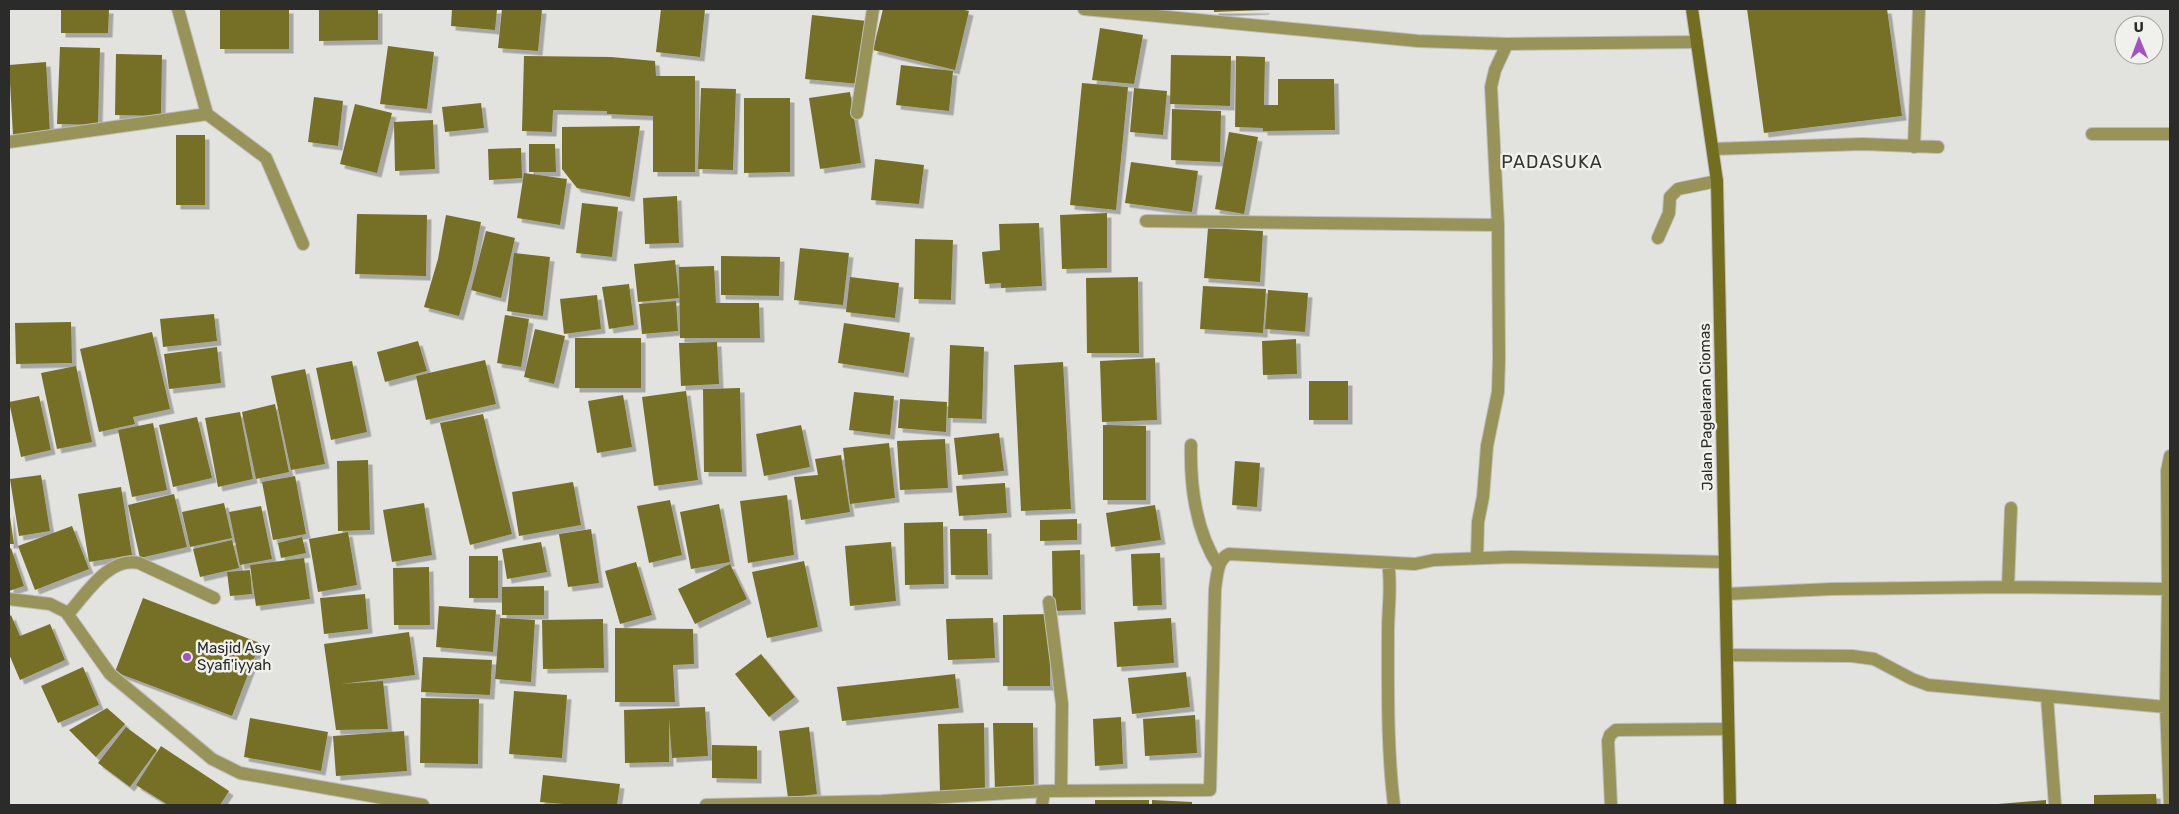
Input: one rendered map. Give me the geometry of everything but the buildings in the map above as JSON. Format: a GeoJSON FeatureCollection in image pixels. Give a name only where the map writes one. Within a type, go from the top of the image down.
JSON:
{"type":"FeatureCollection","features":[{"type":"Feature","properties":{"kind":"main road","name":"Jalan Pagelaran Ciomas"},"geometry":{"type":"LineString","coordinates":[[1692,9],[1717,181],[1730,805]]}},
{"type":"Feature","properties":{"kind":"street"},"geometry":{"type":"LineString","coordinates":[[178,9],[207,114],[266,158],[303,244]]}},
{"type":"Feature","properties":{"kind":"street"},"geometry":{"type":"LineString","coordinates":[[857,113],[873,9]]}},
{"type":"Feature","properties":{"kind":"street"},"geometry":{"type":"LineString","coordinates":[[1084,9],[1418,41],[1507,44],[1697,42]]}},
{"type":"Feature","properties":{"kind":"street"},"geometry":{"type":"LineString","coordinates":[[1914,147],[1919,9]]}},
{"type":"Feature","properties":{"kind":"street"},"geometry":{"type":"LineString","coordinates":[[1477,558],[1478,522],[1483,497],[1487,446],[1498,392],[1498,225],[1492,87],[1496,70],[1507,44]]}},
{"type":"Feature","properties":{"kind":"street"},"geometry":{"type":"LineString","coordinates":[[9,142],[207,114]]}},
{"type":"Feature","properties":{"kind":"street"},"geometry":{"type":"LineString","coordinates":[[2092,134],[2170,134]]}},
{"type":"Feature","properties":{"kind":"street"},"geometry":{"type":"LineString","coordinates":[[1712,149],[1862,144],[1938,148]]}},
{"type":"Feature","properties":{"kind":"street"},"geometry":{"type":"LineString","coordinates":[[1658,238],[1669,213],[1670,198],[1678,189],[1717,181]]}},
{"type":"Feature","properties":{"kind":"street"},"geometry":{"type":"LineString","coordinates":[[1146,221],[1498,225]]}},
{"type":"Feature","properties":{"kind":"street"},"geometry":{"type":"LineString","coordinates":[[1191,445],[1191,477],[1200,525],[1210,554],[1219,567]]}},
{"type":"Feature","properties":{"kind":"street"},"geometry":{"type":"LineString","coordinates":[[2170,456],[2167,471],[2166,707],[2170,805]]}},
{"type":"Feature","properties":{"kind":"street"},"geometry":{"type":"LineString","coordinates":[[2008,587],[2011,508]]}},
{"type":"Feature","properties":{"kind":"street"},"geometry":{"type":"LineString","coordinates":[[706,805],[882,801],[1044,791],[1210,790],[1215,589],[1219,567],[1224,556],[1229,554],[1415,564],[1434,560],[1511,557],[1725,562]]}},
{"type":"Feature","properties":{"kind":"street"},"geometry":{"type":"LineString","coordinates":[[68,614],[112,568],[129,561],[139,563],[214,598]]}},
{"type":"Feature","properties":{"kind":"street"},"geometry":{"type":"LineString","coordinates":[[1388,563],[1392,586],[1388,609],[1388,643],[1394,805]]}},
{"type":"Feature","properties":{"kind":"street"},"geometry":{"type":"LineString","coordinates":[[1726,594],[1832,588],[2008,587],[2168,589]]}},
{"type":"Feature","properties":{"kind":"street"},"geometry":{"type":"LineString","coordinates":[[9,599],[50,604],[68,614],[110,674],[212,759],[240,773],[423,805]]}},
{"type":"Feature","properties":{"kind":"street"},"geometry":{"type":"LineString","coordinates":[[1049,602],[1062,704],[1061,791]]}},
{"type":"Feature","properties":{"kind":"street"},"geometry":{"type":"LineString","coordinates":[[1727,655],[1852,656],[1874,659],[1912,679],[1928,685],[2166,707]]}},
{"type":"Feature","properties":{"kind":"street"},"geometry":{"type":"LineString","coordinates":[[2047,697],[2055,805]]}},
{"type":"Feature","properties":{"kind":"street"},"geometry":{"type":"LineString","coordinates":[[1611,805],[1608,741],[1610,735],[1616,730],[1728,730]]}},
{"type":"Feature","properties":{"kind":"street"},"geometry":{"type":"LineString","coordinates":[[1042,805],[1044,791]]}},
{"type":"Feature","properties":{"kind":"place","name":"Masjid Asy Syafi'iyyah"},"geometry":{"type":"Point","coordinates":[187,657]}},
{"type":"Feature","properties":{"kind":"district","name":"PADASUKA"},"geometry":{"type":"Point","coordinates":[1552,162]}}]}
